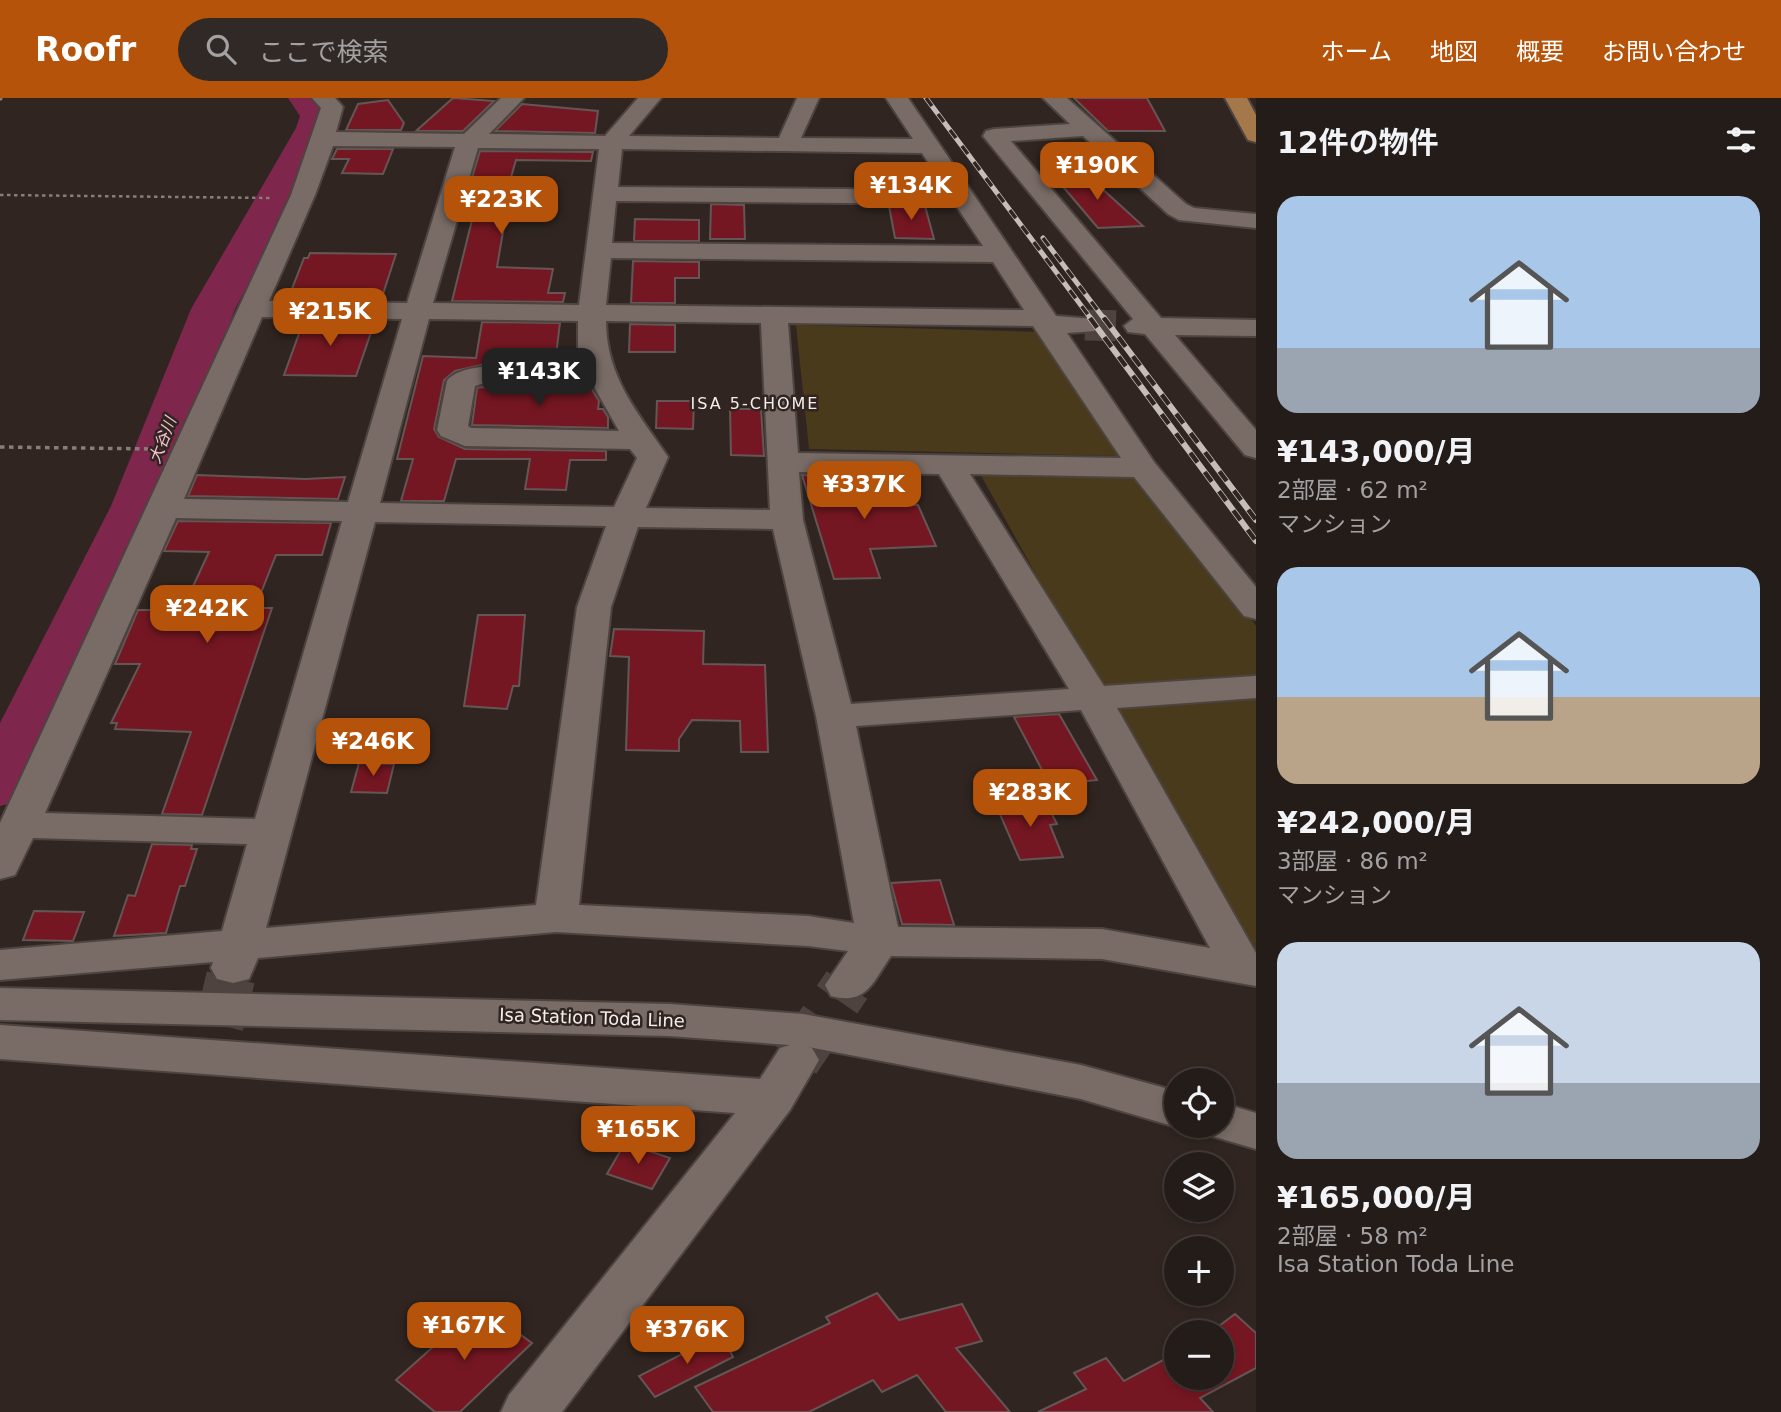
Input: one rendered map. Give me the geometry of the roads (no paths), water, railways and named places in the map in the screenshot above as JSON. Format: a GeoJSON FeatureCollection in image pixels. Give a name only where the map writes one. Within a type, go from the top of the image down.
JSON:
{"type":"FeatureCollection","features":[{"type":"Feature","properties":{"kind":"main road"},"geometry":{"type":"LineString","coordinates":[[1236,98],[1256,135]]}},
{"type":"Feature","properties":{"kind":"street"},"geometry":{"type":"LineString","coordinates":[[0,866],[192,449],[325,139],[332,107],[323,98]]}},
{"type":"Feature","properties":{"kind":"street"},"geometry":{"type":"LineString","coordinates":[[237,957],[270,832],[468,142],[513,98]]}},
{"type":"Feature","properties":{"kind":"street"},"geometry":{"type":"LineString","coordinates":[[556,918],[594,607],[626,516],[653,457],[639,440],[602,376],[592,347],[592,312],[611,143],[650,98]]}},
{"type":"Feature","properties":{"kind":"street"},"geometry":{"type":"LineString","coordinates":[[786,145],[808,98]]}},
{"type":"Feature","properties":{"kind":"street"},"geometry":{"type":"LineString","coordinates":[[897,98],[998,254],[1143,468],[1256,608]]}},
{"type":"Feature","properties":{"kind":"street"},"geometry":{"type":"LineString","coordinates":[[1054,98],[1177,209],[1188,215],[1256,222]]}},
{"type":"Feature","properties":{"kind":"street"},"geometry":{"type":"LineString","coordinates":[[1090,129],[994,136],[1141,326],[1256,449]]}},
{"type":"Feature","properties":{"kind":"street"},"geometry":{"type":"LineString","coordinates":[[325,139],[927,146]]}},
{"type":"Feature","properties":{"kind":"street"},"geometry":{"type":"LineString","coordinates":[[605,194],[963,197]]}},
{"type":"Feature","properties":{"kind":"street"},"geometry":{"type":"LineString","coordinates":[[598,250],[998,254]]}},
{"type":"Feature","properties":{"kind":"street"},"geometry":{"type":"LineString","coordinates":[[252,309],[774,314],[1044,321],[1085,325]]}},
{"type":"Feature","properties":{"kind":"street"},"geometry":{"type":"LineString","coordinates":[[774,314],[788,520],[835,716],[879,941],[847,985]]}},
{"type":"Feature","properties":{"kind":"street"},"geometry":{"type":"LineString","coordinates":[[1141,326],[1256,328]]}},
{"type":"Feature","properties":{"kind":"street"},"geometry":{"type":"LineString","coordinates":[[602,376],[478,375],[461,381],[452,430],[465,437],[639,440]]}},
{"type":"Feature","properties":{"kind":"street"},"geometry":{"type":"LineString","coordinates":[[784,462],[1143,468]]}},
{"type":"Feature","properties":{"kind":"street"},"geometry":{"type":"LineString","coordinates":[[949,465],[1093,698],[1249,969]]}},
{"type":"Feature","properties":{"kind":"street"},"geometry":{"type":"LineString","coordinates":[[163,508],[788,520]]}},
{"type":"Feature","properties":{"kind":"street"},"geometry":{"type":"LineString","coordinates":[[835,716],[1256,687]]}},
{"type":"Feature","properties":{"kind":"street"},"geometry":{"type":"LineString","coordinates":[[19,825],[270,832]]}},
{"type":"Feature","properties":{"kind":"street"},"geometry":{"type":"LineString","coordinates":[[0,965],[237,957],[556,918],[808,931],[879,941],[1102,944],[1249,969]]}},
{"type":"Feature","properties":{"kind":"street","name":"Isa Station Toda Line"},"geometry":{"type":"LineString","coordinates":[[0,1004],[669,1020],[803,1030],[1068,1080],[1164,1106]]}},
{"type":"Feature","properties":{"kind":"street"},"geometry":{"type":"LineString","coordinates":[[0,1042],[213,1040],[785,1079],[528,1412]]}},
{"type":"Feature","properties":{"kind":"street"},"geometry":{"type":"LineString","coordinates":[[1234,1125],[1256,1131]]}},
{"type":"Feature","properties":{"kind":"waterway","name":"大谷川"},"geometry":{"type":"LineString","coordinates":[[0,786],[137,506],[213,309],[314,128],[318,116],[305,98]]}},
{"type":"Feature","properties":{"kind":"tunnel"},"geometry":{"type":"LineString","coordinates":[[1085,325],[1129,326]]}},
{"type":"Feature","properties":{"kind":"tunnel"},"geometry":{"type":"LineString","coordinates":[[219,1025],[233,968]]}},
{"type":"Feature","properties":{"kind":"tunnel"},"geometry":{"type":"LineString","coordinates":[[796,1060],[847,985]]}},
{"type":"Feature","properties":{"kind":"railway"},"geometry":{"type":"LineString","coordinates":[[926,98],[1092,320]]}},
{"type":"Feature","properties":{"kind":"railway"},"geometry":{"type":"LineString","coordinates":[[1043,238],[1105,320]]}},
{"type":"Feature","properties":{"kind":"railway"},"geometry":{"type":"LineString","coordinates":[[1090,318],[1256,541]]}},
{"type":"Feature","properties":{"kind":"railway"},"geometry":{"type":"LineString","coordinates":[[1104,318],[1256,520]]}},
{"type":"Feature","properties":{"kind":"district","name":"ISA 5-CHOME"},"geometry":{"type":"Point","coordinates":[755,403]}}]}
